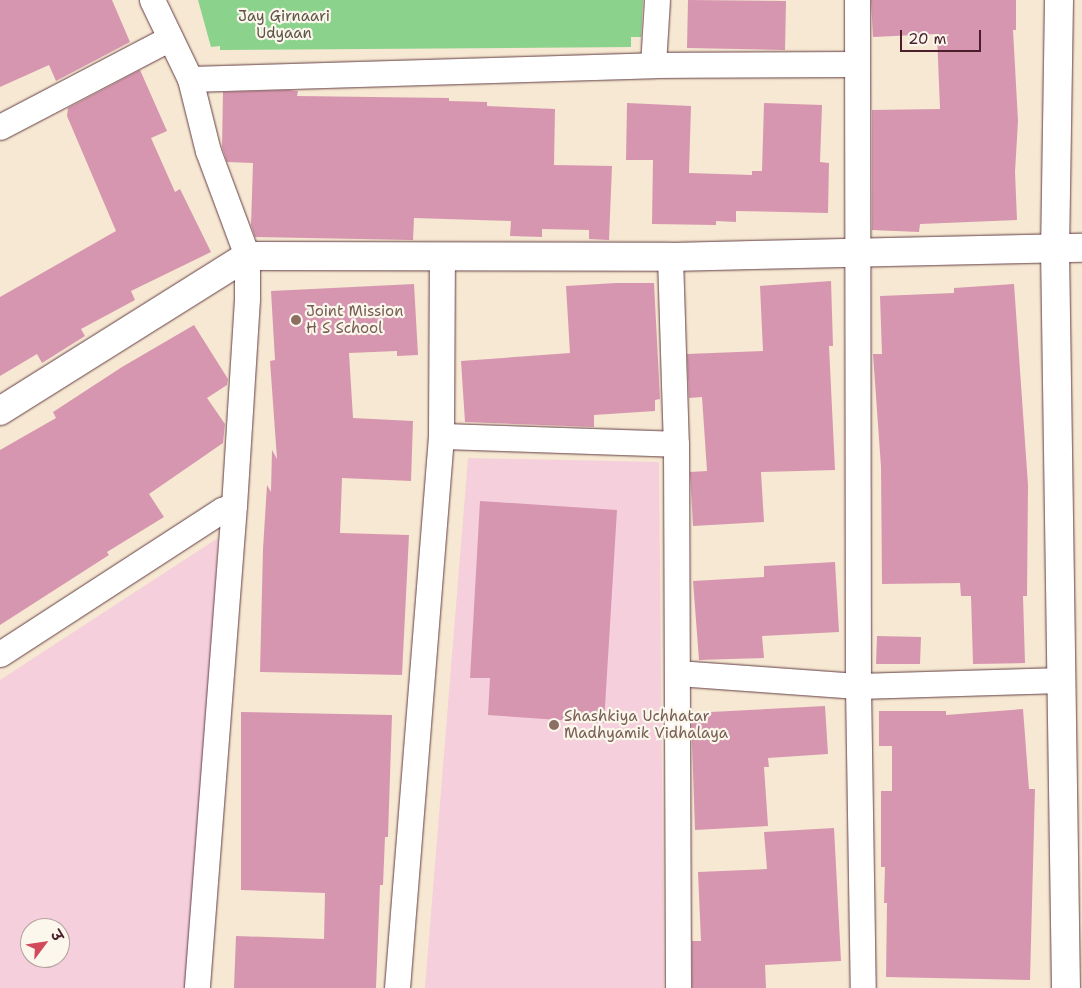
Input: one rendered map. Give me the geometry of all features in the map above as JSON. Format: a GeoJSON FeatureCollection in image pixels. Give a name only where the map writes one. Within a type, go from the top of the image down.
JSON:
{"type":"FeatureCollection","features":[{"type":"Feature","properties":{"kind":"street"},"geometry":{"type":"LineString","coordinates":[[152,0],[168,39],[190,79],[208,151],[247,256],[247,298],[234,505],[197,988]]}},
{"type":"Feature","properties":{"kind":"street"},"geometry":{"type":"LineString","coordinates":[[653,65],[658,0]]}},
{"type":"Feature","properties":{"kind":"street"},"geometry":{"type":"LineString","coordinates":[[857,0],[858,686],[863,988]]}},
{"type":"Feature","properties":{"kind":"street"},"geometry":{"type":"LineString","coordinates":[[1060,0],[1055,248],[1066,988]]}},
{"type":"Feature","properties":{"kind":"street"},"geometry":{"type":"LineString","coordinates":[[0,127],[168,39]]}},
{"type":"Feature","properties":{"kind":"street"},"geometry":{"type":"LineString","coordinates":[[190,79],[653,65],[857,64]]}},
{"type":"Feature","properties":{"kind":"street"},"geometry":{"type":"LineString","coordinates":[[0,411],[247,256],[442,259],[670,257],[1082,248]]}},
{"type":"Feature","properties":{"kind":"street"},"geometry":{"type":"LineString","coordinates":[[670,257],[676,444],[678,988]]}},
{"type":"Feature","properties":{"kind":"street"},"geometry":{"type":"LineString","coordinates":[[397,988],[441,436],[442,259]]}},
{"type":"Feature","properties":{"kind":"street"},"geometry":{"type":"LineString","coordinates":[[441,436],[676,444]]}},
{"type":"Feature","properties":{"kind":"street"},"geometry":{"type":"LineString","coordinates":[[0,654],[222,510],[234,505]]}},
{"type":"Feature","properties":{"kind":"street"},"geometry":{"type":"LineString","coordinates":[[677,673],[858,686],[1062,680]]}},
{"type":"Feature","properties":{"kind":"shaded area","name":"Shashkiya Uchhatar Madhyamik Vidhalaya"},"geometry":{"type":"Polygon","coordinates":[[[468,458],[659,462],[664,988],[425,988],[468,458]]]}},
{"type":"Feature","properties":{"kind":"shaded area"},"geometry":{"type":"Polygon","coordinates":[[[218,538],[194,988],[0,988],[0,680],[218,538]]]}},
{"type":"Feature","properties":{"kind":"green space","name":"Jay Girnaari Udyaan"},"geometry":{"type":"Polygon","coordinates":[[[198,0],[643,0],[641,37],[631,37],[631,47],[220,50],[220,46],[211,47],[198,0]]]}},
{"type":"Feature","properties":{"kind":"building"},"geometry":{"type":"Polygon","coordinates":[[[0,0],[112,0],[130,42],[56,81],[49,65],[0,87],[0,0]]]}},
{"type":"Feature","properties":{"kind":"building"},"geometry":{"type":"Polygon","coordinates":[[[688,0],[786,1],[785,50],[687,48],[688,0]]]}},
{"type":"Feature","properties":{"kind":"building"},"geometry":{"type":"Polygon","coordinates":[[[871,0],[1016,0],[1016,30],[1013,30],[1018,121],[1015,172],[1017,220],[920,224],[919,232],[872,230],[872,110],[940,109],[937,34],[873,37],[871,0]]]}},
{"type":"Feature","properties":{"kind":"building"},"geometry":{"type":"Polygon","coordinates":[[[140,70],[167,131],[151,138],[175,192],[180,189],[211,252],[131,291],[135,300],[81,329],[85,336],[42,363],[37,354],[0,376],[0,297],[116,231],[67,116],[68,108],[140,70]]]}},
{"type":"Feature","properties":{"kind":"building"},"geometry":{"type":"Polygon","coordinates":[[[298,91],[297,96],[449,98],[449,101],[487,102],[487,106],[555,109],[554,165],[612,166],[609,240],[589,239],[589,230],[542,229],[542,237],[510,236],[511,221],[414,218],[413,240],[255,237],[251,225],[253,163],[227,162],[222,147],[223,92],[298,91]]]}},
{"type":"Feature","properties":{"kind":"building"},"geometry":{"type":"Polygon","coordinates":[[[627,103],[691,106],[689,173],[752,175],[752,171],[762,171],[764,103],[822,105],[820,162],[829,163],[828,213],[736,211],[736,222],[716,221],[716,225],[652,224],[653,160],[626,160],[627,103]]]}},
{"type":"Feature","properties":{"kind":"building"},"geometry":{"type":"Polygon","coordinates":[[[831,281],[833,346],[829,346],[835,470],[761,472],[764,522],[693,526],[690,472],[707,471],[702,397],[689,398],[687,354],[763,351],[760,286],[831,281]]]}},
{"type":"Feature","properties":{"kind":"building"},"geometry":{"type":"Polygon","coordinates":[[[654,283],[660,399],[655,400],[655,411],[594,415],[594,427],[465,422],[461,361],[570,353],[566,286],[654,283]]]}},
{"type":"Feature","properties":{"kind":"building"},"geometry":{"type":"Polygon","coordinates":[[[414,284],[418,355],[397,356],[397,351],[349,353],[353,418],[413,421],[411,481],[342,478],[340,533],[409,535],[402,675],[260,672],[263,549],[267,485],[271,492],[272,450],[277,459],[270,361],[275,360],[271,291],[414,284]]]}},
{"type":"Feature","properties":{"kind":"building"},"geometry":{"type":"Polygon","coordinates":[[[1014,284],[1028,485],[1027,596],[1023,596],[1025,663],[973,664],[971,596],[961,596],[960,583],[882,584],[881,467],[873,354],[882,354],[880,296],[954,293],[954,288],[1014,284]]]}},
{"type":"Feature","properties":{"kind":"building"},"geometry":{"type":"Polygon","coordinates":[[[194,325],[228,379],[227,385],[207,398],[225,424],[223,443],[149,494],[164,517],[107,552],[109,555],[0,625],[0,450],[56,418],[53,412],[122,367],[194,325]]]}},
{"type":"Feature","properties":{"kind":"building"},"geometry":{"type":"Polygon","coordinates":[[[480,501],[617,510],[604,723],[488,715],[490,678],[470,678],[480,501]]]}},
{"type":"Feature","properties":{"kind":"building"},"geometry":{"type":"Polygon","coordinates":[[[835,562],[839,632],[762,636],[764,658],[699,660],[693,581],[764,577],[764,566],[835,562]]]}},
{"type":"Feature","properties":{"kind":"building"},"geometry":{"type":"Polygon","coordinates":[[[877,636],[921,637],[920,664],[876,664],[877,636]]]}},
{"type":"Feature","properties":{"kind":"building"},"geometry":{"type":"Polygon","coordinates":[[[825,706],[828,754],[768,758],[769,767],[764,767],[768,826],[695,830],[691,713],[825,706]]]}},
{"type":"Feature","properties":{"kind":"building"},"geometry":{"type":"Polygon","coordinates":[[[1023,709],[1029,789],[1035,789],[1030,980],[886,977],[887,903],[884,903],[885,867],[881,867],[881,791],[892,791],[892,746],[879,746],[879,711],[946,711],[946,715],[1023,709]]]}},
{"type":"Feature","properties":{"kind":"building"},"geometry":{"type":"Polygon","coordinates":[[[241,712],[392,715],[388,837],[385,837],[383,885],[380,885],[376,988],[234,988],[236,936],[324,939],[325,893],[241,890],[241,712]]]}},
{"type":"Feature","properties":{"kind":"building"},"geometry":{"type":"Polygon","coordinates":[[[834,828],[841,961],[765,965],[766,988],[692,988],[692,941],[701,941],[698,872],[767,869],[764,832],[834,828]]]}},
{"type":"Feature","properties":{"kind":"place","name":"Joint Mission H S School"},"geometry":{"type":"Point","coordinates":[296,320]}},
{"type":"Feature","properties":{"kind":"place","name":"Shashkiya Uchhatar Madhyamik Vidhalaya"},"geometry":{"type":"Point","coordinates":[554,725]}}]}
